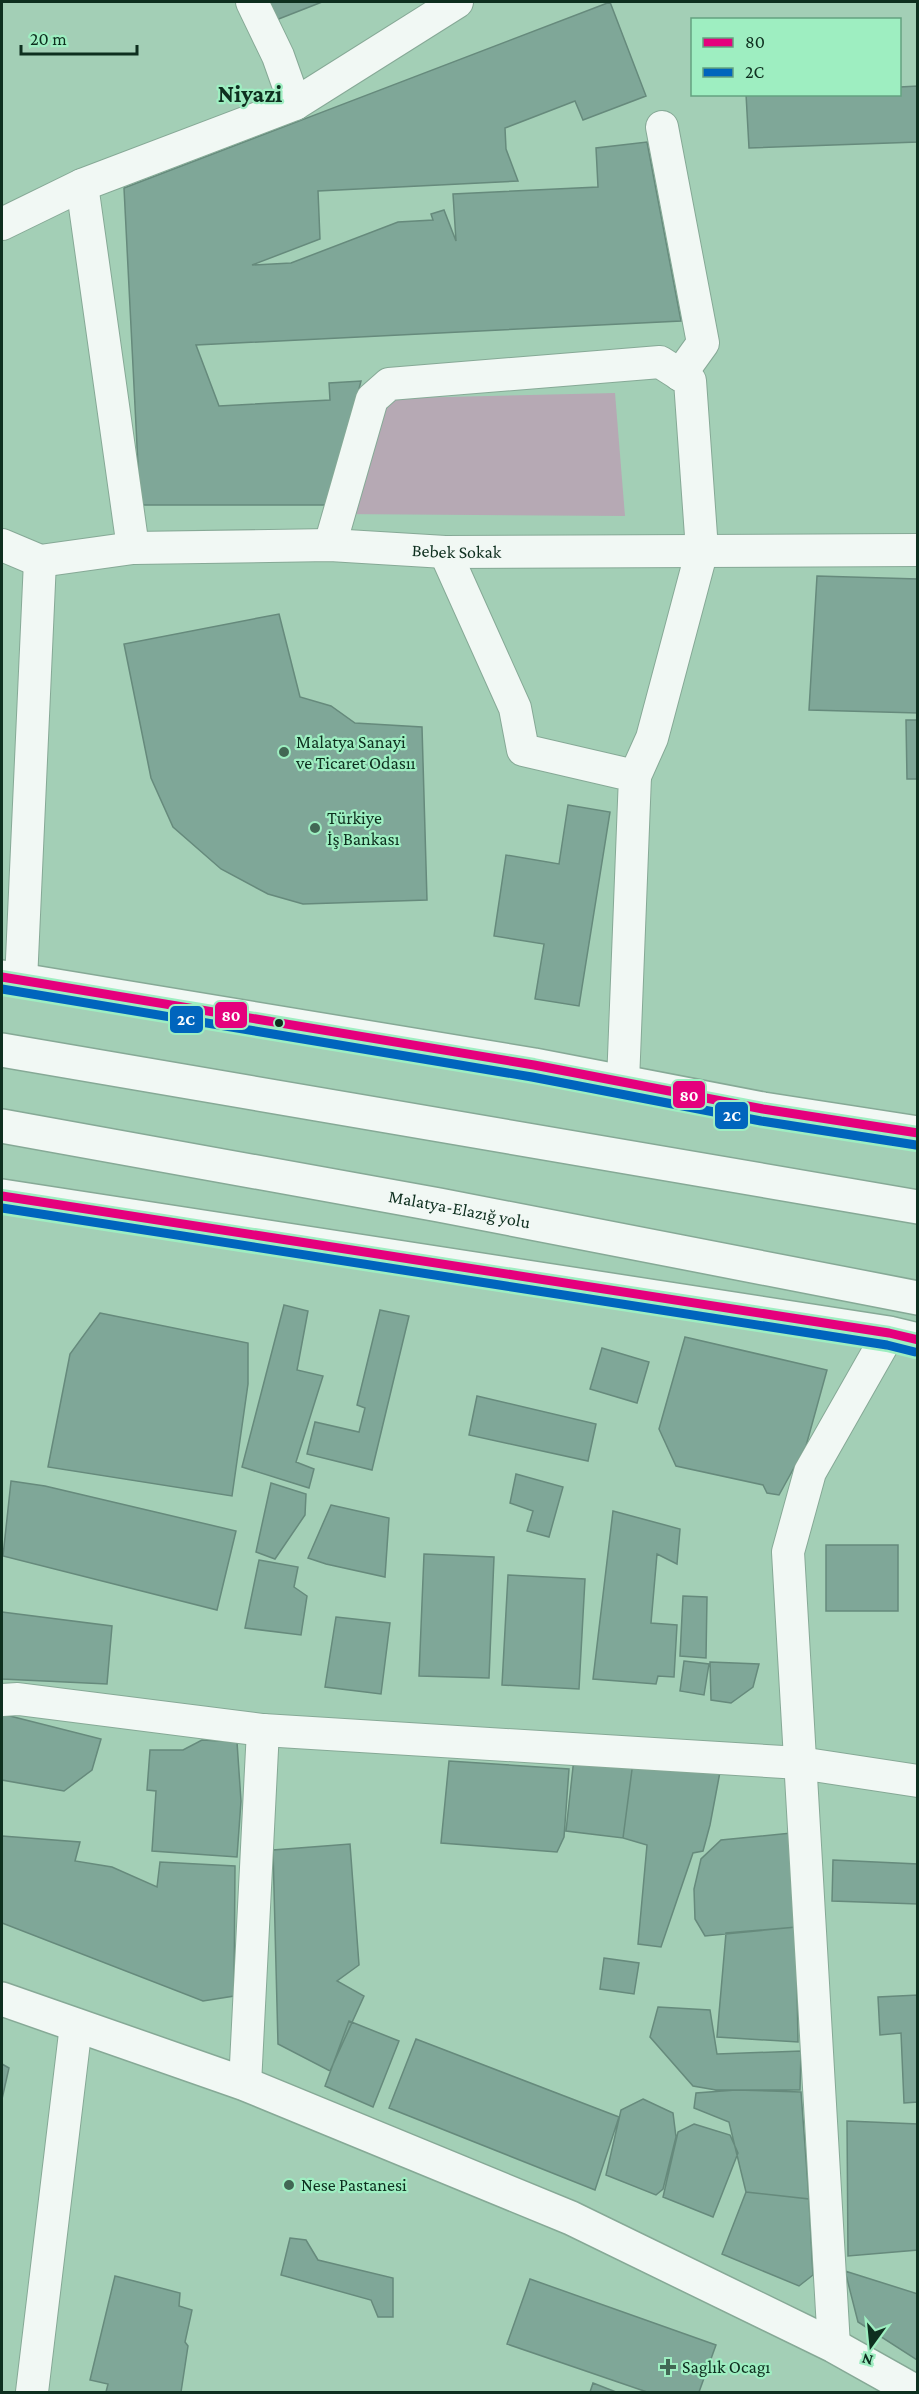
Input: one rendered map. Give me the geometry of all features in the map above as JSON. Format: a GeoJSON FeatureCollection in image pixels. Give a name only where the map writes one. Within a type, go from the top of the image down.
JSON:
{"type":"FeatureCollection","features":[{"type":"Feature","properties":{"kind":"main road"},"geometry":{"type":"LineString","coordinates":[[11,979],[534,1065],[763,1109],[918,1133]]}},
{"type":"Feature","properties":{"kind":"main road"},"geometry":{"type":"LineString","coordinates":[[2,1050],[918,1207]]}},
{"type":"Feature","properties":{"kind":"main road","name":"Malatya-Elazığ yolu"},"geometry":{"type":"LineString","coordinates":[[2,1126],[439,1205],[918,1298]]}},
{"type":"Feature","properties":{"kind":"main road"},"geometry":{"type":"LineString","coordinates":[[2,1196],[903,1337]]}},
{"type":"Feature","properties":{"kind":"main road"},"geometry":{"type":"LineString","coordinates":[[2,1999],[245,2084],[571,2218],[834,2346],[916,2392]]}},
{"type":"Feature","properties":{"kind":"street"},"geometry":{"type":"LineString","coordinates":[[252,2],[278,56],[295,104]]}},
{"type":"Feature","properties":{"kind":"street"},"geometry":{"type":"LineString","coordinates":[[2,224],[82,185],[295,104],[457,2]]}},
{"type":"Feature","properties":{"kind":"street"},"geometry":{"type":"LineString","coordinates":[[662,127],[703,343],[680,375]]}},
{"type":"Feature","properties":{"kind":"street"},"geometry":{"type":"LineString","coordinates":[[82,185],[133,548]]}},
{"type":"Feature","properties":{"kind":"street"},"geometry":{"type":"LineString","coordinates":[[330,545],[372,399],[389,384],[660,362],[690,381],[702,550],[652,738],[635,776],[623,1082]]}},
{"type":"Feature","properties":{"kind":"street"},"geometry":{"type":"LineString","coordinates":[[2,545],[40,561],[11,979]]}},
{"type":"Feature","properties":{"kind":"street","name":"Bebek Sokak"},"geometry":{"type":"LineString","coordinates":[[40,561],[133,548],[330,545],[445,552],[918,550]]}},
{"type":"Feature","properties":{"kind":"street"},"geometry":{"type":"LineString","coordinates":[[445,552],[515,708],[523,750],[635,776]]}},
{"type":"Feature","properties":{"kind":"street"},"geometry":{"type":"LineString","coordinates":[[834,2346],[788,1552],[810,1472],[903,1337]]}},
{"type":"Feature","properties":{"kind":"street"},"geometry":{"type":"LineString","coordinates":[[2,1700],[18,1699],[263,1730],[800,1763],[918,1781]]}},
{"type":"Feature","properties":{"kind":"street"},"geometry":{"type":"LineString","coordinates":[[245,2084],[263,1730]]}},
{"type":"Feature","properties":{"kind":"street"},"geometry":{"type":"LineString","coordinates":[[32,2392],[76,2025]]}},
{"type":"Feature","properties":{"kind":"shaded area"},"geometry":{"type":"Polygon","coordinates":[[[615,393],[625,516],[337,514],[363,399],[615,393]]]}},
{"type":"Feature","properties":{"kind":"building"},"geometry":{"type":"Polygon","coordinates":[[[263,2],[322,2],[271,22],[263,2]]]}},
{"type":"Feature","properties":{"kind":"building"},"geometry":{"type":"Polygon","coordinates":[[[610,2],[646,96],[583,120],[575,101],[505,128],[506,149],[518,181],[318,191],[320,239],[252,265],[291,263],[398,222],[433,220],[431,214],[444,210],[456,241],[453,194],[598,187],[596,148],[647,142],[681,321],[196,345],[219,406],[330,400],[329,383],[361,381],[329,505],[140,505],[124,188],[610,2]]]}},
{"type":"Feature","properties":{"kind":"building"},"geometry":{"type":"Polygon","coordinates":[[[918,86],[918,142],[749,148],[746,96],[901,96],[901,87],[918,86]]]}},
{"type":"Feature","properties":{"kind":"building"},"geometry":{"type":"Polygon","coordinates":[[[817,576],[918,579],[918,713],[809,710],[817,576]]]}},
{"type":"Feature","properties":{"kind":"building","name":"Malatya Sanayi ve Ticaret Odasıı"},"geometry":{"type":"Polygon","coordinates":[[[279,614],[300,697],[331,706],[355,723],[422,727],[427,900],[303,904],[268,894],[221,869],[173,827],[151,778],[124,644],[279,614]]]}},
{"type":"Feature","properties":{"kind":"building"},"geometry":{"type":"Polygon","coordinates":[[[906,720],[918,720],[918,779],[907,779],[906,720]]]}},
{"type":"Feature","properties":{"kind":"building"},"geometry":{"type":"Polygon","coordinates":[[[568,805],[610,812],[579,1006],[535,999],[544,944],[494,936],[506,855],[559,864],[568,805]]]}},
{"type":"Feature","properties":{"kind":"building"},"geometry":{"type":"Polygon","coordinates":[[[284,1305],[308,1311],[297,1370],[323,1376],[296,1462],[314,1469],[309,1488],[242,1467],[284,1305]]]}},
{"type":"Feature","properties":{"kind":"building"},"geometry":{"type":"Polygon","coordinates":[[[380,1310],[409,1316],[372,1470],[307,1454],[315,1422],[359,1432],[365,1408],[357,1405],[380,1310]]]}},
{"type":"Feature","properties":{"kind":"building"},"geometry":{"type":"Polygon","coordinates":[[[100,1313],[248,1343],[248,1384],[232,1496],[48,1467],[70,1354],[100,1313]]]}},
{"type":"Feature","properties":{"kind":"building"},"geometry":{"type":"Polygon","coordinates":[[[685,1337],[827,1370],[806,1446],[779,1495],[767,1493],[763,1485],[676,1466],[659,1429],[685,1337]]]}},
{"type":"Feature","properties":{"kind":"building"},"geometry":{"type":"Polygon","coordinates":[[[602,1348],[649,1362],[637,1403],[590,1389],[602,1348]]]}},
{"type":"Feature","properties":{"kind":"building"},"geometry":{"type":"Polygon","coordinates":[[[477,1396],[596,1424],[588,1461],[469,1435],[477,1396]]]}},
{"type":"Feature","properties":{"kind":"building"},"geometry":{"type":"Polygon","coordinates":[[[516,1474],[563,1487],[549,1537],[527,1531],[533,1511],[510,1503],[516,1474]]]}},
{"type":"Feature","properties":{"kind":"building"},"geometry":{"type":"Polygon","coordinates":[[[11,1481],[45,1486],[236,1531],[217,1610],[3,1556],[11,1481]]]}},
{"type":"Feature","properties":{"kind":"building"},"geometry":{"type":"Polygon","coordinates":[[[271,1483],[306,1494],[305,1515],[275,1559],[256,1552],[271,1483]]]}},
{"type":"Feature","properties":{"kind":"building"},"geometry":{"type":"Polygon","coordinates":[[[331,1505],[389,1518],[385,1577],[308,1558],[331,1505]]]}},
{"type":"Feature","properties":{"kind":"building"},"geometry":{"type":"Polygon","coordinates":[[[613,1511],[680,1529],[677,1564],[657,1554],[651,1623],[677,1625],[674,1677],[658,1676],[656,1684],[593,1679],[613,1511]]]}},
{"type":"Feature","properties":{"kind":"building"},"geometry":{"type":"Polygon","coordinates":[[[826,1545],[898,1545],[898,1611],[826,1611],[826,1545]]]}},
{"type":"Feature","properties":{"kind":"building"},"geometry":{"type":"Polygon","coordinates":[[[424,1554],[494,1557],[489,1678],[419,1676],[424,1554]]]}},
{"type":"Feature","properties":{"kind":"building"},"geometry":{"type":"Polygon","coordinates":[[[259,1560],[298,1567],[294,1587],[307,1596],[301,1635],[245,1628],[259,1560]]]}},
{"type":"Feature","properties":{"kind":"building"},"geometry":{"type":"Polygon","coordinates":[[[508,1575],[585,1579],[579,1689],[502,1685],[508,1575]]]}},
{"type":"Feature","properties":{"kind":"building"},"geometry":{"type":"Polygon","coordinates":[[[683,1596],[707,1597],[706,1658],[680,1656],[683,1596]]]}},
{"type":"Feature","properties":{"kind":"building"},"geometry":{"type":"Polygon","coordinates":[[[2,1612],[112,1626],[107,1684],[2,1679],[2,1612]]]}},
{"type":"Feature","properties":{"kind":"building"},"geometry":{"type":"Polygon","coordinates":[[[336,1617],[390,1623],[381,1694],[325,1687],[336,1617]]]}},
{"type":"Feature","properties":{"kind":"building"},"geometry":{"type":"Polygon","coordinates":[[[684,1661],[709,1664],[704,1695],[680,1691],[684,1661]]]}},
{"type":"Feature","properties":{"kind":"building"},"geometry":{"type":"Polygon","coordinates":[[[710,1662],[759,1664],[753,1687],[731,1703],[711,1700],[710,1662]]]}},
{"type":"Feature","properties":{"kind":"building"},"geometry":{"type":"Polygon","coordinates":[[[2,1714],[101,1739],[92,1770],[64,1791],[2,1780],[2,1714]]]}},
{"type":"Feature","properties":{"kind":"building"},"geometry":{"type":"Polygon","coordinates":[[[202,1740],[237,1742],[241,1801],[237,1857],[152,1851],[156,1791],[147,1790],[150,1750],[183,1750],[202,1740]]]}},
{"type":"Feature","properties":{"kind":"building"},"geometry":{"type":"Polygon","coordinates":[[[574,1758],[633,1762],[623,1838],[566,1831],[574,1758]]]}},
{"type":"Feature","properties":{"kind":"building"},"geometry":{"type":"Polygon","coordinates":[[[449,1761],[569,1769],[564,1837],[557,1852],[441,1843],[449,1761]]]}},
{"type":"Feature","properties":{"kind":"building"},"geometry":{"type":"Polygon","coordinates":[[[633,1762],[720,1772],[703,1851],[693,1853],[661,1947],[638,1944],[647,1845],[623,1838],[633,1762]]]}},
{"type":"Feature","properties":{"kind":"building"},"geometry":{"type":"Polygon","coordinates":[[[791,1833],[796,1927],[705,1936],[695,1919],[694,1889],[701,1859],[721,1840],[791,1833]]]}},
{"type":"Feature","properties":{"kind":"building"},"geometry":{"type":"Polygon","coordinates":[[[2,1836],[80,1842],[75,1861],[112,1867],[157,1887],[160,1862],[235,1866],[234,1996],[203,2001],[2,1923],[2,1836]]]}},
{"type":"Feature","properties":{"kind":"building"},"geometry":{"type":"Polygon","coordinates":[[[350,1844],[359,1965],[337,1981],[364,1996],[330,2071],[278,2044],[273,1850],[350,1844]]]}},
{"type":"Feature","properties":{"kind":"building"},"geometry":{"type":"Polygon","coordinates":[[[833,1860],[918,1864],[918,1904],[832,1901],[833,1860]]]}},
{"type":"Feature","properties":{"kind":"building"},"geometry":{"type":"Polygon","coordinates":[[[796,1927],[798,2042],[717,2037],[726,1933],[796,1927]]]}},
{"type":"Feature","properties":{"kind":"building"},"geometry":{"type":"Polygon","coordinates":[[[604,1958],[639,1963],[634,1994],[600,1989],[604,1958]]]}},
{"type":"Feature","properties":{"kind":"building"},"geometry":{"type":"Polygon","coordinates":[[[918,1995],[918,2102],[904,2103],[901,2033],[880,2035],[878,1997],[918,1995]]]}},
{"type":"Feature","properties":{"kind":"building"},"geometry":{"type":"Polygon","coordinates":[[[658,2007],[710,2010],[717,2054],[801,2051],[800,2090],[716,2090],[693,2086],[650,2037],[658,2007]]]}},
{"type":"Feature","properties":{"kind":"building"},"geometry":{"type":"Polygon","coordinates":[[[349,2021],[399,2041],[373,2107],[325,2086],[349,2021]]]}},
{"type":"Feature","properties":{"kind":"building"},"geometry":{"type":"Polygon","coordinates":[[[416,2039],[619,2117],[595,2190],[389,2108],[416,2039]]]}},
{"type":"Feature","properties":{"kind":"building"},"geometry":{"type":"Polygon","coordinates":[[[2,2064],[9,2068],[2,2099],[2,2064]]]}},
{"type":"Feature","properties":{"kind":"building"},"geometry":{"type":"Polygon","coordinates":[[[736,2090],[801,2092],[809,2199],[746,2192],[729,2122],[694,2108],[696,2093],[736,2090]]]}},
{"type":"Feature","properties":{"kind":"building"},"geometry":{"type":"Polygon","coordinates":[[[643,2099],[673,2113],[676,2137],[663,2189],[656,2195],[606,2175],[621,2110],[643,2099]]]}},
{"type":"Feature","properties":{"kind":"building"},"geometry":{"type":"Polygon","coordinates":[[[847,2121],[918,2124],[918,2250],[848,2256],[847,2121]]]}},
{"type":"Feature","properties":{"kind":"building"},"geometry":{"type":"Polygon","coordinates":[[[694,2124],[730,2135],[738,2153],[713,2217],[663,2197],[678,2132],[694,2124]]]}},
{"type":"Feature","properties":{"kind":"building"},"geometry":{"type":"Polygon","coordinates":[[[746,2192],[809,2199],[813,2275],[799,2286],[722,2254],[746,2192]]]}},
{"type":"Feature","properties":{"kind":"building"},"geometry":{"type":"Polygon","coordinates":[[[290,2238],[306,2240],[318,2260],[393,2278],[393,2317],[378,2317],[371,2300],[281,2275],[290,2238]]]}},
{"type":"Feature","properties":{"kind":"building"},"geometry":{"type":"Polygon","coordinates":[[[845,2271],[918,2294],[917,2360],[858,2322],[845,2271]]]}},
{"type":"Feature","properties":{"kind":"building"},"geometry":{"type":"Polygon","coordinates":[[[115,2276],[180,2293],[179,2306],[192,2310],[185,2342],[188,2346],[181,2392],[106,2392],[108,2384],[90,2380],[115,2276]]]}},
{"type":"Feature","properties":{"kind":"building"},"geometry":{"type":"Polygon","coordinates":[[[530,2279],[716,2345],[699,2392],[647,2392],[507,2344],[530,2279]]]}},
{"type":"Feature","properties":{"kind":"building"},"geometry":{"type":"Polygon","coordinates":[[[593,2383],[616,2392],[590,2392],[593,2383]]]}},
{"type":"Feature","properties":{"kind":"transit line","name":"80"},"geometry":{"type":"LineString","coordinates":[[2,977],[534,1065],[763,1109],[918,1133]]}},
{"type":"Feature","properties":{"kind":"transit line","name":"2C"},"geometry":{"type":"LineString","coordinates":[[2,989],[532,1077],[761,1121],[916,1145]]}},
{"type":"Feature","properties":{"kind":"transit line","name":"80"},"geometry":{"type":"LineString","coordinates":[[2,1196],[889,1333],[918,1340]]}},
{"type":"Feature","properties":{"kind":"transit line","name":"2C"},"geometry":{"type":"LineString","coordinates":[[2,1208],[887,1345],[915,1352]]}},
{"type":"Feature","properties":{"kind":"place","name":"Malatya Sanayi ve Ticaret Odasıı"},"geometry":{"type":"Point","coordinates":[284,752]}},
{"type":"Feature","properties":{"kind":"place","name":"Türkiye İş Bankası"},"geometry":{"type":"Point","coordinates":[315,828]}},
{"type":"Feature","properties":{"kind":"place","name":"Nese Pastanesi"},"geometry":{"type":"Point","coordinates":[289,2185]}},
{"type":"Feature","properties":{"kind":"place","name":"Saglık Ocagı"},"geometry":{"type":"Point","coordinates":[668,2367]}},
{"type":"Feature","properties":{"kind":"district","name":"Niyazi"},"geometry":{"type":"Point","coordinates":[250,93]}}]}
